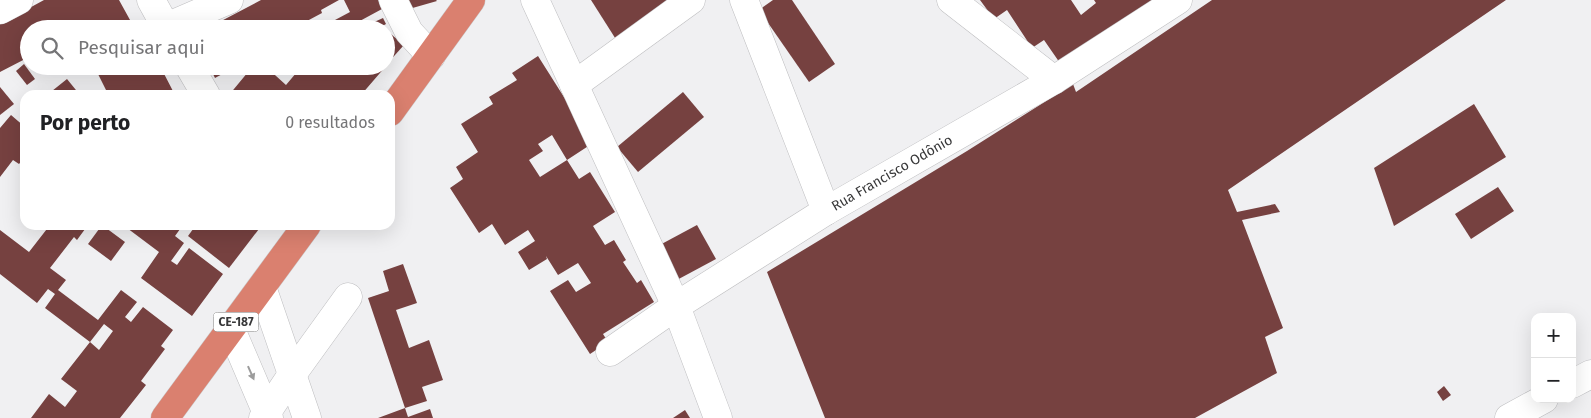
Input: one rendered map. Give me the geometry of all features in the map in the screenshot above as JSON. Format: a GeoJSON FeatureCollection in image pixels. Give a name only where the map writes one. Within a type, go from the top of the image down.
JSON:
{"type":"FeatureCollection","features":[{"type":"Feature","properties":{"kind":"highway"},"geometry":{"type":"LineString","coordinates":[[395,105],[471,0]]}},
{"type":"Feature","properties":{"kind":"highway","name":"CE-187"},"geometry":{"type":"LineString","coordinates":[[165,418],[303,230]]}},
{"type":"Feature","properties":{"kind":"street"},"geometry":{"type":"LineString","coordinates":[[0,10],[19,0]]}},
{"type":"Feature","properties":{"kind":"street"},"geometry":{"type":"LineString","coordinates":[[151,0],[162,20]]}},
{"type":"Feature","properties":{"kind":"street"},"geometry":{"type":"LineString","coordinates":[[185,20],[229,0]]}},
{"type":"Feature","properties":{"kind":"street"},"geometry":{"type":"LineString","coordinates":[[393,0],[409,32],[431,56]]}},
{"type":"Feature","properties":{"kind":"street"},"geometry":{"type":"LineString","coordinates":[[535,0],[676,306],[718,418]]}},
{"type":"Feature","properties":{"kind":"street"},"geometry":{"type":"LineString","coordinates":[[574,85],[691,0]]}},
{"type":"Feature","properties":{"kind":"street"},"geometry":{"type":"LineString","coordinates":[[744,0],[826,211]]}},
{"type":"Feature","properties":{"kind":"street"},"geometry":{"type":"LineString","coordinates":[[951,0],[1054,80]]}},
{"type":"Feature","properties":{"kind":"street","name":"Rua Francisco Odônio"},"geometry":{"type":"LineString","coordinates":[[610,352],[676,306],[826,211],[1054,80],[1178,0]]}},
{"type":"Feature","properties":{"kind":"street"},"geometry":{"type":"LineString","coordinates":[[194,75],[203,90]]}},
{"type":"Feature","properties":{"kind":"street"},"geometry":{"type":"LineString","coordinates":[[262,286],[306,418]]}},
{"type":"Feature","properties":{"kind":"street"},"geometry":{"type":"LineString","coordinates":[[266,416],[291,376],[348,297]]}},
{"type":"Feature","properties":{"kind":"street"},"geometry":{"type":"LineString","coordinates":[[231,329],[266,416]]}},
{"type":"Feature","properties":{"kind":"street"},"geometry":{"type":"LineString","coordinates":[[1576,382],[1591,374]]}},
{"type":"Feature","properties":{"kind":"street"},"geometry":{"type":"LineString","coordinates":[[1509,418],[1537,403]]}},
{"type":"Feature","properties":{"kind":"building"},"geometry":{"type":"Polygon","coordinates":[[[44,0],[119,0],[130,20],[20,20],[20,62],[0,72],[0,24],[44,0]]]}},
{"type":"Feature","properties":{"kind":"building"},"geometry":{"type":"Polygon","coordinates":[[[261,0],[339,0],[321,10],[322,13],[309,20],[223,20],[261,0]]]}},
{"type":"Feature","properties":{"kind":"building"},"geometry":{"type":"Polygon","coordinates":[[[344,0],[378,0],[382,9],[362,20],[335,20],[350,12],[344,0]]]}},
{"type":"Feature","properties":{"kind":"building"},"geometry":{"type":"Polygon","coordinates":[[[406,0],[436,0],[437,1],[409,9],[406,0]]]}},
{"type":"Feature","properties":{"kind":"building"},"geometry":{"type":"Polygon","coordinates":[[[591,0],[672,0],[617,41],[591,0]]]}},
{"type":"Feature","properties":{"kind":"building"},"geometry":{"type":"Polygon","coordinates":[[[773,0],[792,0],[835,64],[809,82],[759,10],[773,0]]]}},
{"type":"Feature","properties":{"kind":"building"},"geometry":{"type":"Polygon","coordinates":[[[980,0],[1071,0],[1081,15],[1096,3],[1094,0],[1157,0],[1062,66],[1044,40],[1032,48],[1007,10],[994,19],[980,0]]]}},
{"type":"Feature","properties":{"kind":"building"},"geometry":{"type":"Polygon","coordinates":[[[1212,0],[1506,0],[1228,190],[1237,212],[1275,204],[1280,212],[1242,220],[1283,328],[1265,337],[1277,373],[1195,418],[825,418],[767,272],[967,151],[1073,84],[1076,92],[1212,0]]]}},
{"type":"Feature","properties":{"kind":"building"},"geometry":{"type":"Polygon","coordinates":[[[395,38],[404,45],[395,55],[395,38]]]}},
{"type":"Feature","properties":{"kind":"building"},"geometry":{"type":"Polygon","coordinates":[[[538,56],[593,143],[567,160],[579,179],[590,172],[615,212],[593,226],[605,245],[614,240],[626,260],[623,262],[637,283],[641,280],[654,302],[603,334],[608,342],[590,354],[550,291],[568,280],[576,292],[591,283],[578,263],[558,275],[546,256],[547,259],[529,270],[518,252],[535,241],[528,230],[505,245],[492,224],[479,233],[450,188],[463,179],[456,167],[478,152],[461,124],[493,104],[489,97],[517,80],[512,73],[538,56]],[[552,135],[538,144],[543,151],[529,160],[540,177],[567,160],[552,135]]]}},
{"type":"Feature","properties":{"kind":"building"},"geometry":{"type":"Polygon","coordinates":[[[20,68],[20,75],[32,75],[35,79],[27,85],[16,71],[20,68]]]}},
{"type":"Feature","properties":{"kind":"building"},"geometry":{"type":"Polygon","coordinates":[[[98,75],[165,75],[172,90],[106,90],[98,75]]]}},
{"type":"Feature","properties":{"kind":"building"},"geometry":{"type":"Polygon","coordinates":[[[246,75],[275,75],[286,85],[294,75],[378,75],[365,90],[233,90],[246,75]]]}},
{"type":"Feature","properties":{"kind":"building"},"geometry":{"type":"Polygon","coordinates":[[[67,79],[76,90],[53,90],[67,79]]]}},
{"type":"Feature","properties":{"kind":"building"},"geometry":{"type":"Polygon","coordinates":[[[0,87],[14,104],[0,115],[0,87]]]}},
{"type":"Feature","properties":{"kind":"building"},"geometry":{"type":"Polygon","coordinates":[[[683,92],[704,117],[638,172],[617,147],[683,92]]]}},
{"type":"Feature","properties":{"kind":"building"},"geometry":{"type":"Polygon","coordinates":[[[1474,104],[1506,157],[1394,226],[1374,168],[1474,104]]]}},
{"type":"Feature","properties":{"kind":"building"},"geometry":{"type":"Polygon","coordinates":[[[11,115],[20,123],[20,163],[13,160],[0,177],[0,128],[11,115]]]}},
{"type":"Feature","properties":{"kind":"building"},"geometry":{"type":"Polygon","coordinates":[[[1498,187],[1514,211],[1471,239],[1455,214],[1498,187]]]}},
{"type":"Feature","properties":{"kind":"building"},"geometry":{"type":"Polygon","coordinates":[[[697,225],[716,259],[675,281],[656,247],[697,225]]]}},
{"type":"Feature","properties":{"kind":"building"},"geometry":{"type":"Polygon","coordinates":[[[0,230],[29,252],[46,230],[84,230],[77,240],[74,237],[50,268],[66,280],[58,290],[98,320],[121,290],[137,302],[125,317],[131,322],[143,307],[173,330],[161,346],[165,349],[141,381],[146,385],[120,418],[31,418],[49,394],[65,407],[77,391],[61,379],[90,342],[45,308],[55,294],[48,289],[37,303],[0,274],[0,230]],[[104,324],[90,342],[99,350],[113,331],[104,324]]]}},
{"type":"Feature","properties":{"kind":"building"},"geometry":{"type":"Polygon","coordinates":[[[98,230],[109,230],[125,242],[111,261],[88,244],[98,230]]]}},
{"type":"Feature","properties":{"kind":"building"},"geometry":{"type":"Polygon","coordinates":[[[130,230],[179,230],[175,236],[184,243],[171,261],[177,265],[189,248],[223,274],[192,316],[141,278],[159,252],[130,230]]]}},
{"type":"Feature","properties":{"kind":"building"},"geometry":{"type":"Polygon","coordinates":[[[192,230],[258,230],[229,268],[188,236],[192,230]]]}},
{"type":"Feature","properties":{"kind":"building"},"geometry":{"type":"Polygon","coordinates":[[[403,264],[417,303],[396,310],[409,348],[429,340],[443,380],[422,387],[427,401],[405,408],[368,298],[389,291],[383,271],[403,264]]]}},
{"type":"Feature","properties":{"kind":"building"},"geometry":{"type":"Polygon","coordinates":[[[1444,386],[1451,395],[1443,401],[1437,392],[1444,386]]]}},
{"type":"Feature","properties":{"kind":"building"},"geometry":{"type":"Polygon","coordinates":[[[405,408],[408,417],[430,409],[433,418],[378,418],[405,408]]]}},
{"type":"Feature","properties":{"kind":"building"},"geometry":{"type":"Polygon","coordinates":[[[685,410],[690,418],[673,418],[685,410]]]}}]}
